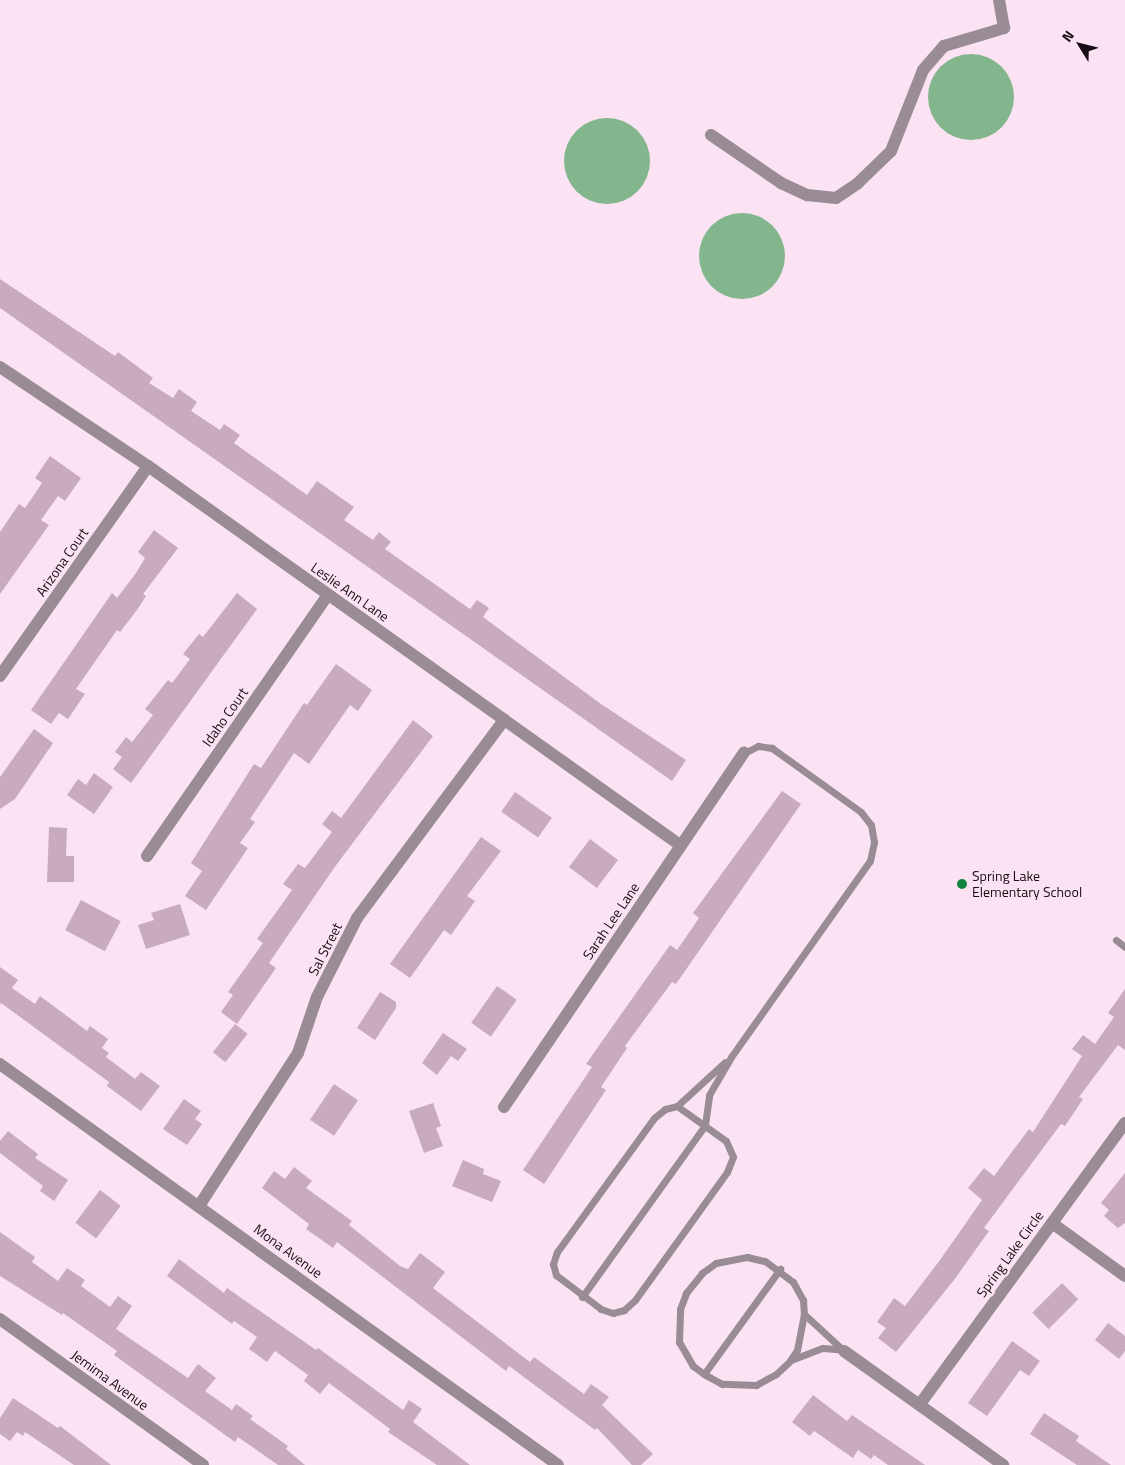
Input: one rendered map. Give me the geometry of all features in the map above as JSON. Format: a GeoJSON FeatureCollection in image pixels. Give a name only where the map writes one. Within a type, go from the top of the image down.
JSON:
{"type":"FeatureCollection","features":[{"type":"Feature","properties":{"kind":"street"},"geometry":{"type":"LineString","coordinates":[[711,135],[781,183],[807,195],[836,198],[858,183],[891,151],[923,70],[944,46],[1004,28],[999,0]]}},
{"type":"Feature","properties":{"kind":"street","name":"Leslie Ann Lane"},"geometry":{"type":"LineString","coordinates":[[0,367],[148,466],[680,845]]}},
{"type":"Feature","properties":{"kind":"street","name":"Arizona Court"},"geometry":{"type":"LineString","coordinates":[[0,676],[148,466]]}},
{"type":"Feature","properties":{"kind":"street","name":"Idaho Court"},"geometry":{"type":"LineString","coordinates":[[147,856],[328,595]]}},
{"type":"Feature","properties":{"kind":"street","name":"Sal Street"},"geometry":{"type":"LineString","coordinates":[[199,1206],[298,1053],[317,996],[357,918],[504,720]]}},
{"type":"Feature","properties":{"kind":"street","name":"Sarah Lee Lane"},"geometry":{"type":"LineString","coordinates":[[504,1107],[744,753]]}},
{"type":"Feature","properties":{"kind":"street","name":"Mona Avenue"},"geometry":{"type":"LineString","coordinates":[[0,1064],[199,1206],[544,1460],[558,1465]]}},
{"type":"Feature","properties":{"kind":"street","name":"Spring Lake Circle"},"geometry":{"type":"LineString","coordinates":[[920,1404],[1125,1123]]}},
{"type":"Feature","properties":{"kind":"street"},"geometry":{"type":"LineString","coordinates":[[1052,1223],[1125,1276]]}},
{"type":"Feature","properties":{"kind":"street","name":"Jemima Avenue"},"geometry":{"type":"LineString","coordinates":[[0,1319],[204,1465]]}},
{"type":"Feature","properties":{"kind":"street"},"geometry":{"type":"LineString","coordinates":[[844,1350],[1003,1465]]}},
{"type":"Feature","properties":{"kind":"lane"},"geometry":{"type":"LineString","coordinates":[[582,1297],[705,1125],[709,1095],[731,1056],[870,861],[874,842],[872,825],[861,812],[772,748],[758,746],[744,753]]}},
{"type":"Feature","properties":{"kind":"lane"},"geometry":{"type":"LineString","coordinates":[[1116,940],[1125,946]]}},
{"type":"Feature","properties":{"kind":"lane"},"geometry":{"type":"LineString","coordinates":[[677,1106],[726,1141],[733,1157],[728,1172],[635,1300],[624,1310],[613,1313],[601,1309],[582,1297],[556,1275],[553,1264],[557,1252],[654,1118],[664,1109],[677,1106],[731,1056]]}},
{"type":"Feature","properties":{"kind":"lane"},"geometry":{"type":"LineString","coordinates":[[736,1257],[765,1261],[780,1269],[793,1282],[802,1300],[804,1314],[797,1350],[791,1360],[776,1374],[756,1385],[722,1384],[704,1374],[688,1360],[679,1342],[680,1309],[686,1293],[702,1273],[716,1263],[736,1257]]}},
{"type":"Feature","properties":{"kind":"lane"},"geometry":{"type":"LineString","coordinates":[[704,1374],[780,1269]]}},
{"type":"Feature","properties":{"kind":"lane"},"geometry":{"type":"LineString","coordinates":[[804,1314],[844,1350]]}},
{"type":"Feature","properties":{"kind":"lane"},"geometry":{"type":"LineString","coordinates":[[791,1360],[823,1348],[844,1350]]}},
{"type":"Feature","properties":{"kind":"shaded area"},"geometry":{"type":"Polygon","coordinates":[[[971,54],[987,57],[995,61],[1007,73],[1011,81],[1014,97],[1011,113],[1007,121],[995,133],[987,137],[971,140],[955,137],[947,133],[935,121],[931,113],[928,97],[931,81],[935,73],[947,61],[955,57],[971,54]]]}},
{"type":"Feature","properties":{"kind":"shaded area"},"geometry":{"type":"Polygon","coordinates":[[[607,118],[623,121],[631,125],[643,137],[647,145],[650,161],[647,177],[643,185],[631,197],[623,201],[607,204],[591,201],[583,197],[571,185],[567,177],[564,161],[567,145],[571,137],[583,125],[591,121],[607,118]]]}},
{"type":"Feature","properties":{"kind":"shaded area"},"geometry":{"type":"Polygon","coordinates":[[[742,213],[758,216],[766,220],[778,232],[782,240],[785,256],[782,272],[778,280],[766,292],[758,296],[742,299],[726,296],[718,292],[706,280],[702,272],[699,256],[702,240],[706,232],[718,220],[726,216],[742,213]]]}},
{"type":"Feature","properties":{"kind":"building"},"geometry":{"type":"Polygon","coordinates":[[[0,279],[115,356],[118,352],[153,378],[149,383],[173,398],[179,389],[197,402],[191,411],[220,430],[224,424],[240,435],[234,443],[307,495],[317,481],[354,507],[344,520],[373,540],[379,532],[391,542],[385,549],[470,609],[477,600],[489,608],[483,617],[601,704],[686,760],[672,781],[0,308],[0,279]]]}},
{"type":"Feature","properties":{"kind":"building"},"geometry":{"type":"Polygon","coordinates":[[[50,456],[81,478],[65,501],[58,496],[41,520],[49,525],[0,594],[0,532],[19,504],[25,508],[42,483],[35,478],[50,456]]]}},
{"type":"Feature","properties":{"kind":"building"},"geometry":{"type":"Polygon","coordinates":[[[154,530],[178,548],[143,594],[146,596],[137,610],[120,632],[117,630],[76,689],[85,694],[68,719],[59,713],[51,724],[31,710],[112,593],[117,598],[136,573],[145,558],[138,552],[154,530]]]}},
{"type":"Feature","properties":{"kind":"building"},"geometry":{"type":"Polygon","coordinates":[[[237,593],[257,609],[131,783],[113,769],[122,757],[115,752],[126,737],[132,742],[153,715],[145,709],[168,680],[172,683],[190,659],[183,654],[199,634],[203,637],[237,593]]]}},
{"type":"Feature","properties":{"kind":"building"},"geometry":{"type":"Polygon","coordinates":[[[336,664],[372,690],[358,711],[350,705],[309,764],[294,753],[250,819],[255,822],[240,843],[248,848],[206,910],[185,896],[202,871],[191,863],[254,764],[261,768],[304,703],[307,705],[336,664]]]}},
{"type":"Feature","properties":{"kind":"building"},"geometry":{"type":"Polygon","coordinates":[[[413,720],[433,736],[334,868],[269,963],[276,968],[237,1024],[221,1012],[233,995],[228,992],[263,943],[257,939],[292,890],[283,884],[298,864],[305,868],[332,832],[322,824],[332,811],[341,818],[413,720]]]}},
{"type":"Feature","properties":{"kind":"building"},"geometry":{"type":"Polygon","coordinates":[[[34,729],[53,743],[15,799],[0,809],[0,777],[34,729]]]}},
{"type":"Feature","properties":{"kind":"building"},"geometry":{"type":"Polygon","coordinates":[[[94,773],[113,787],[94,814],[67,795],[78,779],[86,785],[94,773]]]}},
{"type":"Feature","properties":{"kind":"building"},"geometry":{"type":"Polygon","coordinates":[[[782,791],[801,804],[676,984],[672,982],[625,1046],[627,1048],[601,1087],[606,1090],[544,1184],[523,1170],[592,1067],[586,1064],[670,945],[677,950],[699,918],[693,913],[782,791]]]}},
{"type":"Feature","properties":{"kind":"building"},"geometry":{"type":"Polygon","coordinates":[[[515,792],[552,818],[538,837],[501,812],[515,792]]]}},
{"type":"Feature","properties":{"kind":"building"},"geometry":{"type":"Polygon","coordinates":[[[49,827],[67,828],[66,856],[74,856],[74,882],[47,882],[49,827]]]}},
{"type":"Feature","properties":{"kind":"building"},"geometry":{"type":"Polygon","coordinates":[[[481,837],[501,851],[467,896],[475,901],[451,935],[444,930],[410,978],[390,964],[481,837]]]}},
{"type":"Feature","properties":{"kind":"building"},"geometry":{"type":"Polygon","coordinates":[[[590,839],[618,860],[597,888],[569,867],[590,839]]]}},
{"type":"Feature","properties":{"kind":"building"},"geometry":{"type":"Polygon","coordinates":[[[81,900],[121,921],[105,951],[65,930],[81,900]]]}},
{"type":"Feature","properties":{"kind":"building"},"geometry":{"type":"Polygon","coordinates":[[[180,904],[190,935],[146,949],[138,925],[154,920],[151,913],[180,904]]]}},
{"type":"Feature","properties":{"kind":"building"},"geometry":{"type":"Polygon","coordinates":[[[0,967],[18,980],[12,988],[35,1004],[40,996],[87,1031],[90,1026],[108,1039],[102,1048],[109,1053],[106,1057],[135,1079],[141,1072],[160,1086],[141,1111],[107,1086],[109,1082],[1,1003],[0,1005],[0,967]]]}},
{"type":"Feature","properties":{"kind":"building"},"geometry":{"type":"Polygon","coordinates":[[[497,986],[517,1000],[491,1037],[471,1023],[497,986]]]}},
{"type":"Feature","properties":{"kind":"building"},"geometry":{"type":"Polygon","coordinates":[[[1125,989],[1125,1050],[1118,1045],[1079,1097],[1083,1099],[1065,1126],[1061,1124],[984,1228],[989,1231],[954,1280],[896,1352],[878,1338],[886,1328],[877,1322],[894,1298],[905,1306],[940,1260],[982,1200],[968,1188],[984,1168],[994,1176],[1029,1129],[1033,1132],[1082,1056],[1072,1049],[1083,1035],[1095,1044],[1114,1017],[1108,1013],[1125,989]]]}},
{"type":"Feature","properties":{"kind":"building"},"geometry":{"type":"Polygon","coordinates":[[[380,992],[396,1002],[396,1008],[375,1040],[357,1028],[380,992]]]}},
{"type":"Feature","properties":{"kind":"building"},"geometry":{"type":"Polygon","coordinates":[[[235,1024],[248,1034],[225,1062],[213,1052],[235,1024]]]}},
{"type":"Feature","properties":{"kind":"building"},"geometry":{"type":"Polygon","coordinates":[[[443,1033],[467,1049],[458,1061],[451,1056],[437,1075],[422,1063],[443,1033]]]}},
{"type":"Feature","properties":{"kind":"building"},"geometry":{"type":"Polygon","coordinates":[[[334,1084],[358,1100],[334,1136],[310,1120],[334,1084]]]}},
{"type":"Feature","properties":{"kind":"building"},"geometry":{"type":"Polygon","coordinates":[[[184,1099],[201,1111],[195,1119],[202,1124],[187,1145],[163,1129],[184,1099]]]}},
{"type":"Feature","properties":{"kind":"building"},"geometry":{"type":"Polygon","coordinates":[[[433,1103],[441,1126],[436,1128],[443,1146],[424,1153],[409,1111],[433,1103]]]}},
{"type":"Feature","properties":{"kind":"building"},"geometry":{"type":"Polygon","coordinates":[[[8,1131],[38,1154],[35,1158],[68,1180],[54,1201],[40,1191],[43,1186],[0,1153],[0,1141],[8,1131]]]}},
{"type":"Feature","properties":{"kind":"building"},"geometry":{"type":"Polygon","coordinates":[[[463,1160],[484,1169],[483,1174],[501,1181],[492,1202],[452,1186],[463,1160]]]}},
{"type":"Feature","properties":{"kind":"building"},"geometry":{"type":"Polygon","coordinates":[[[294,1167],[312,1181],[306,1188],[352,1221],[349,1225],[400,1266],[408,1269],[420,1253],[445,1272],[433,1288],[530,1362],[534,1357],[584,1394],[591,1384],[609,1397],[602,1405],[653,1454],[641,1465],[632,1465],[597,1428],[595,1430],[509,1366],[506,1371],[337,1242],[333,1248],[306,1229],[309,1224],[262,1188],[274,1171],[285,1179],[294,1167]]]}},
{"type":"Feature","properties":{"kind":"building"},"geometry":{"type":"Polygon","coordinates":[[[1125,1173],[1125,1223],[1118,1228],[1104,1216],[1109,1210],[1101,1203],[1125,1173]]]}},
{"type":"Feature","properties":{"kind":"building"},"geometry":{"type":"Polygon","coordinates":[[[100,1190],[121,1206],[96,1238],[75,1223],[100,1190]]]}},
{"type":"Feature","properties":{"kind":"building"},"geometry":{"type":"Polygon","coordinates":[[[0,1232],[35,1257],[32,1262],[58,1281],[67,1268],[85,1280],[81,1286],[110,1307],[118,1296],[132,1306],[116,1329],[188,1378],[198,1364],[216,1378],[205,1391],[232,1410],[236,1404],[253,1416],[250,1419],[288,1446],[286,1449],[305,1465],[278,1465],[238,1437],[235,1442],[114,1355],[117,1351],[63,1313],[62,1315],[0,1276],[0,1232]]]}},
{"type":"Feature","properties":{"kind":"building"},"geometry":{"type":"Polygon","coordinates":[[[179,1259],[224,1293],[227,1288],[316,1350],[318,1348],[403,1410],[409,1400],[422,1409],[413,1422],[470,1465],[437,1465],[388,1432],[390,1429],[329,1383],[320,1394],[304,1381],[308,1375],[275,1351],[267,1362],[249,1349],[257,1337],[234,1321],[232,1324],[167,1276],[179,1259]]]}},
{"type":"Feature","properties":{"kind":"building"},"geometry":{"type":"Polygon","coordinates":[[[1062,1283],[1078,1299],[1049,1329],[1032,1313],[1062,1283]]]}},
{"type":"Feature","properties":{"kind":"building"},"geometry":{"type":"Polygon","coordinates":[[[1108,1323],[1125,1336],[1125,1351],[1119,1359],[1095,1340],[1108,1323]]]}},
{"type":"Feature","properties":{"kind":"building"},"geometry":{"type":"Polygon","coordinates":[[[1012,1341],[1040,1361],[1029,1376],[1020,1370],[987,1416],[968,1403],[1012,1341]]]}},
{"type":"Feature","properties":{"kind":"building"},"geometry":{"type":"Polygon","coordinates":[[[813,1395],[847,1421],[852,1415],[925,1465],[888,1465],[874,1455],[871,1459],[858,1450],[853,1458],[814,1431],[810,1436],[792,1422],[813,1395]]]}},
{"type":"Feature","properties":{"kind":"building"},"geometry":{"type":"Polygon","coordinates":[[[13,1398],[58,1428],[60,1426],[111,1465],[74,1465],[25,1432],[23,1436],[17,1432],[10,1441],[0,1434],[0,1418],[13,1398]]]}},
{"type":"Feature","properties":{"kind":"building"},"geometry":{"type":"Polygon","coordinates":[[[1044,1413],[1079,1436],[1076,1441],[1111,1465],[1077,1465],[1030,1434],[1044,1413]]]}},
{"type":"Feature","properties":{"kind":"place","name":"Spring Lake Elementary School"},"geometry":{"type":"Point","coordinates":[962,884]}}]}
